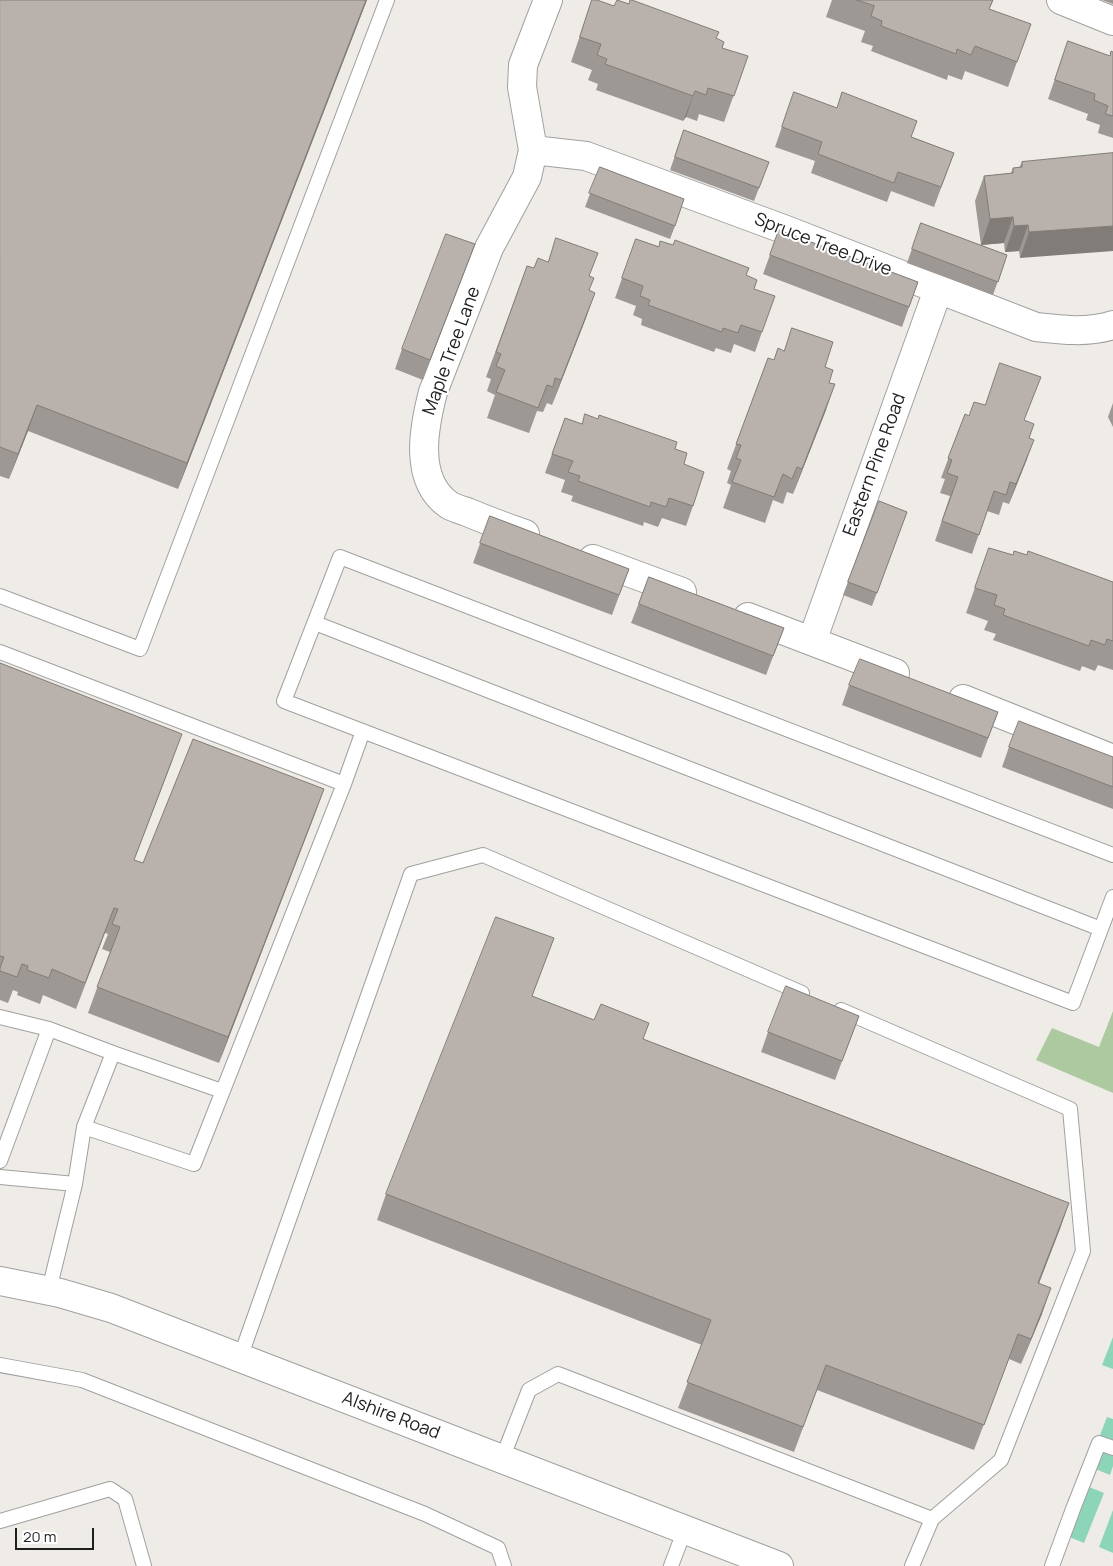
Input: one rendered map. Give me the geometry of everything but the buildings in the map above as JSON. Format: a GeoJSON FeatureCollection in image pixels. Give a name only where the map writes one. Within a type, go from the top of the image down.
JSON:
{"type":"FeatureCollection","features":[{"type":"Feature","properties":{"kind":"street"},"geometry":{"type":"LineString","coordinates":[[533,150],[522,88],[523,65],[548,0]]}},
{"type":"Feature","properties":{"kind":"street"},"geometry":{"type":"LineString","coordinates":[[1061,0],[1113,21]]}},
{"type":"Feature","properties":{"kind":"street","name":"Spruce Tree Drive"},"geometry":{"type":"LineString","coordinates":[[533,150],[586,156],[786,230],[1036,327],[1071,332],[1113,325]]}},
{"type":"Feature","properties":{"kind":"street","name":"Maple Tree Lane"},"geometry":{"type":"LineString","coordinates":[[533,150],[527,177],[489,248],[433,392],[427,413],[424,458],[428,475],[437,493],[449,505],[914,680]]}},
{"type":"Feature","properties":{"kind":"street","name":"Eastern Pine Road"},"geometry":{"type":"LineString","coordinates":[[812,641],[938,290]]}},
{"type":"Feature","properties":{"kind":"street"},"geometry":{"type":"LineString","coordinates":[[941,691],[1113,759]]}},
{"type":"Feature","properties":{"kind":"street","name":"Alshire Road"},"geometry":{"type":"LineString","coordinates":[[0,1281],[49,1290],[111,1308],[779,1566]]}},
{"type":"Feature","properties":{"kind":"lane"},"geometry":{"type":"LineString","coordinates":[[0,596],[140,649],[387,0]]}},
{"type":"Feature","properties":{"kind":"lane"},"geometry":{"type":"LineString","coordinates":[[1113,856],[340,557],[284,701],[1073,1003],[1113,897]]}},
{"type":"Feature","properties":{"kind":"lane"},"geometry":{"type":"LineString","coordinates":[[315,623],[1101,928]]}},
{"type":"Feature","properties":{"kind":"lane"},"geometry":{"type":"LineString","coordinates":[[0,652],[344,784]]}},
{"type":"Feature","properties":{"kind":"lane"},"geometry":{"type":"LineString","coordinates":[[84,1127],[194,1164],[344,784],[363,731]]}},
{"type":"Feature","properties":{"kind":"lane"},"geometry":{"type":"LineString","coordinates":[[240,1358],[412,874],[483,855],[813,998]]}},
{"type":"Feature","properties":{"kind":"lane"},"geometry":{"type":"LineString","coordinates":[[832,1006],[1070,1109],[1083,1251],[1001,1460],[932,1519],[912,1566]]}},
{"type":"Feature","properties":{"kind":"lane"},"geometry":{"type":"LineString","coordinates":[[0,1017],[49,1029],[222,1090]]}},
{"type":"Feature","properties":{"kind":"lane"},"geometry":{"type":"LineString","coordinates":[[0,1161],[49,1029]]}},
{"type":"Feature","properties":{"kind":"lane"},"geometry":{"type":"LineString","coordinates":[[49,1290],[75,1184],[84,1127],[113,1053]]}},
{"type":"Feature","properties":{"kind":"lane"},"geometry":{"type":"LineString","coordinates":[[0,1178],[75,1184]]}},
{"type":"Feature","properties":{"kind":"lane"},"geometry":{"type":"LineString","coordinates":[[0,1365],[82,1380],[425,1514],[498,1548],[504,1566]]}},
{"type":"Feature","properties":{"kind":"lane"},"geometry":{"type":"LineString","coordinates":[[502,1460],[529,1390],[558,1374],[932,1519]]}},
{"type":"Feature","properties":{"kind":"lane"},"geometry":{"type":"LineString","coordinates":[[1052,1566],[1072,1509],[1099,1443],[1113,1448]]}},
{"type":"Feature","properties":{"kind":"lane"},"geometry":{"type":"LineString","coordinates":[[0,1521],[110,1489],[125,1499],[144,1566]]}},
{"type":"Feature","properties":{"kind":"lane"},"geometry":{"type":"LineString","coordinates":[[671,1566],[685,1529]]}},
{"type":"Feature","properties":{"kind":"green space"},"geometry":{"type":"Polygon","coordinates":[[[1113,1011],[1113,1093],[1036,1060],[1052,1028],[1099,1047],[1113,1011]]]}},
{"type":"Feature","properties":{"kind":"green space"},"geometry":{"type":"Polygon","coordinates":[[[1113,1337],[1113,1369],[1102,1365],[1113,1337]]]}},
{"type":"Feature","properties":{"kind":"green space"},"geometry":{"type":"Polygon","coordinates":[[[1107,1417],[1113,1419],[1113,1466],[1110,1475],[1088,1466],[1107,1417]]]}},
{"type":"Feature","properties":{"kind":"green space"},"geometry":{"type":"Polygon","coordinates":[[[1082,1484],[1104,1493],[1084,1543],[1062,1534],[1082,1484]]]}},
{"type":"Feature","properties":{"kind":"green space"},"geometry":{"type":"Polygon","coordinates":[[[1113,1510],[1113,1553],[1099,1547],[1113,1510]]]}}]}
